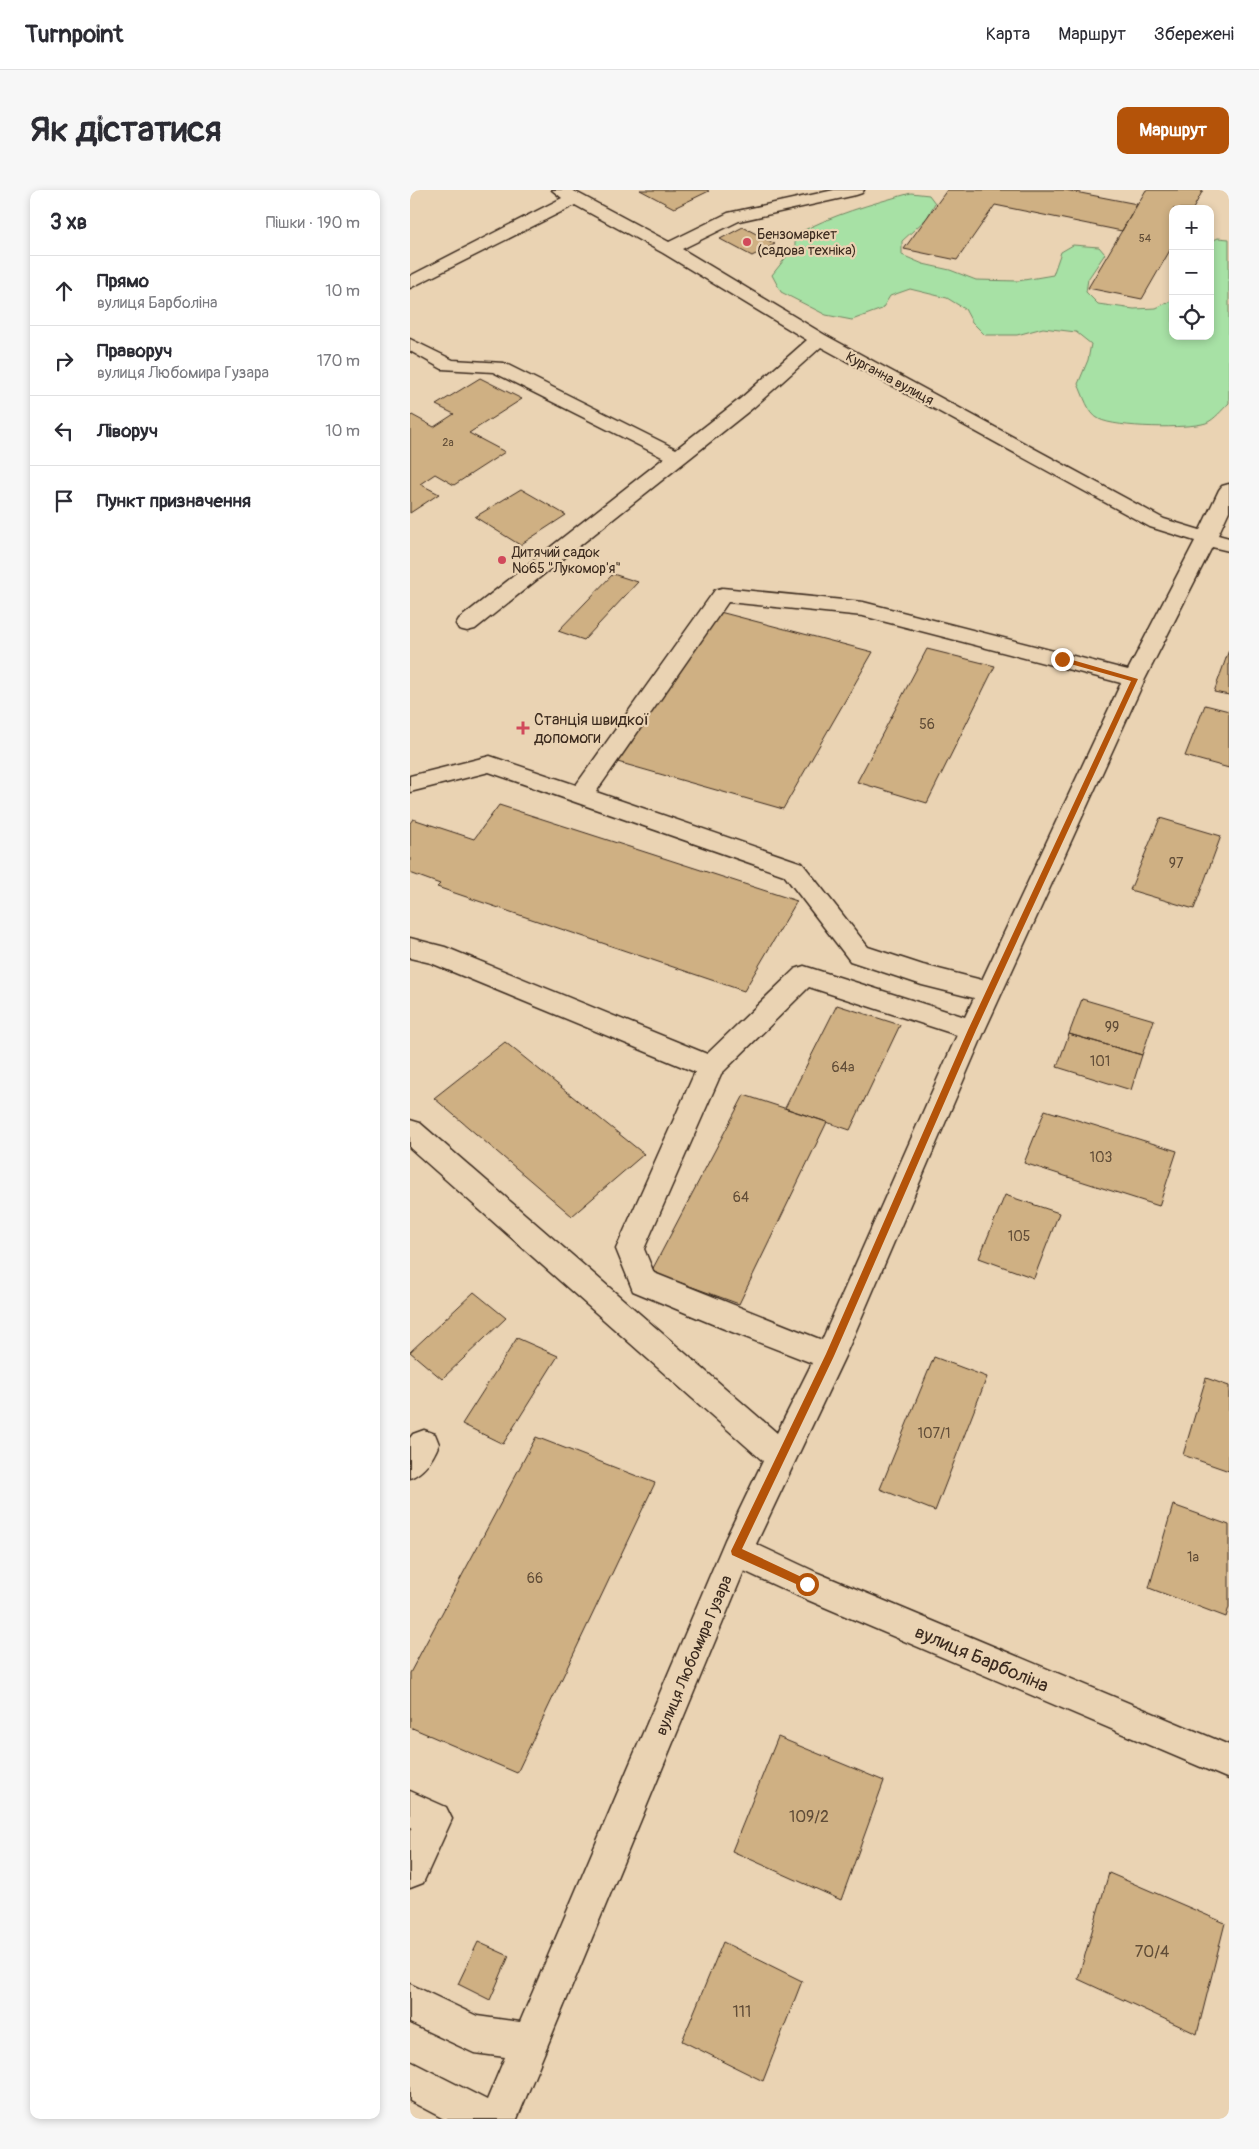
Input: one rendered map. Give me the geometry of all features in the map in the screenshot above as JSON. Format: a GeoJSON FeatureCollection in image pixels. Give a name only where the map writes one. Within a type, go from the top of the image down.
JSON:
{"type":"FeatureCollection","features":[{"type":"Feature","properties":{"kind":"street"},"geometry":{"type":"LineString","coordinates":[[669,249],[734,217],[856,190]]}},
{"type":"Feature","properties":{"kind":"street"},"geometry":{"type":"LineString","coordinates":[[410,283],[568,194]]}},
{"type":"Feature","properties":{"kind":"street","name":"Курганна вулиця"},"geometry":{"type":"LineString","coordinates":[[568,194],[669,249],[819,339],[1157,522],[1218,542]]}},
{"type":"Feature","properties":{"kind":"street"},"geometry":{"type":"LineString","coordinates":[[467,624],[676,457],[747,404],[819,339]]}},
{"type":"Feature","properties":{"kind":"street"},"geometry":{"type":"LineString","coordinates":[[410,344],[449,365],[497,367],[676,457]]}},
{"type":"Feature","properties":{"kind":"street","name":"вулиця Любомира Гузара"},"geometry":{"type":"LineString","coordinates":[[498,2119],[736,1551],[830,1356],[972,1030],[1134,679],[1218,542],[1229,490]]}},
{"type":"Feature","properties":{"kind":"street"},"geometry":{"type":"LineString","coordinates":[[581,795],[722,595],[863,609],[1134,679]]}},
{"type":"Feature","properties":{"kind":"street"},"geometry":{"type":"LineString","coordinates":[[410,784],[490,764],[793,869],[859,954],[922,975],[990,992]]}},
{"type":"Feature","properties":{"kind":"street"},"geometry":{"type":"LineString","coordinates":[[410,948],[436,954],[711,1067]]}},
{"type":"Feature","properties":{"kind":"street"},"geometry":{"type":"LineString","coordinates":[[830,1356],[732,1319],[643,1282],[630,1249],[711,1067],[804,976],[972,1030]]}},
{"type":"Feature","properties":{"kind":"street"},"geometry":{"type":"LineString","coordinates":[[412,1136],[781,1457]]}},
{"type":"Feature","properties":{"kind":"street","name":"вулиця Барболіна"},"geometry":{"type":"LineString","coordinates":[[736,1551],[807,1584],[1229,1762]]}},
{"type":"Feature","properties":{"kind":"street"},"geometry":{"type":"LineString","coordinates":[[410,1809],[434,1819],[410,1870]]}},
{"type":"Feature","properties":{"kind":"street"},"geometry":{"type":"LineString","coordinates":[[410,2003],[474,2034],[531,2042]]}},
{"type":"Feature","properties":{"kind":"street"},"geometry":{"type":"LineString","coordinates":[[410,2080],[483,2119]]}},
{"type":"Feature","properties":{"kind":"green space"},"geometry":{"type":"Polygon","coordinates":[[[911,193],[929,195],[935,203],[927,218],[902,241],[902,255],[923,264],[950,270],[976,280],[1018,281],[1053,275],[1061,252],[1073,245],[1099,247],[1105,254],[1088,279],[1086,292],[1098,304],[1134,309],[1156,308],[1169,302],[1169,340],[1214,340],[1214,240],[1218,238],[1229,239],[1229,403],[1212,419],[1197,425],[1152,427],[1108,422],[1099,419],[1092,413],[1078,384],[1088,360],[1091,344],[1076,332],[1043,328],[1017,335],[985,335],[972,322],[965,309],[947,298],[910,289],[890,296],[882,309],[852,320],[826,315],[781,292],[772,275],[795,246],[795,235],[837,216],[911,193]]]}},
{"type":"Feature","properties":{"kind":"building"},"geometry":{"type":"Polygon","coordinates":[[[640,190],[707,190],[709,191],[674,208],[640,190]]]}},
{"type":"Feature","properties":{"kind":"building"},"geometry":{"type":"Polygon","coordinates":[[[947,190],[1065,190],[1137,204],[1122,231],[995,205],[957,260],[904,249],[947,190]]]}},
{"type":"Feature","properties":{"kind":"building"},"geometry":{"type":"Polygon","coordinates":[[[1146,190],[1203,190],[1195,205],[1169,205],[1169,252],[1142,299],[1088,288],[1146,190]]]}},
{"type":"Feature","properties":{"kind":"building"},"geometry":{"type":"Polygon","coordinates":[[[743,227],[775,244],[752,256],[720,239],[743,227]]]}},
{"type":"Feature","properties":{"kind":"building"},"geometry":{"type":"Polygon","coordinates":[[[480,378],[522,399],[469,433],[505,452],[454,485],[435,474],[420,484],[439,494],[410,513],[410,417],[412,415],[434,427],[454,414],[436,405],[480,378]]]}},
{"type":"Feature","properties":{"kind":"building"},"geometry":{"type":"Polygon","coordinates":[[[521,489],[566,515],[520,545],[475,517],[521,489]]]}},
{"type":"Feature","properties":{"kind":"building"},"geometry":{"type":"Polygon","coordinates":[[[613,574],[638,582],[584,640],[558,631],[613,574]]]}},
{"type":"Feature","properties":{"kind":"building"},"geometry":{"type":"Polygon","coordinates":[[[716,611],[873,652],[783,809],[614,761],[716,611]]]}},
{"type":"Feature","properties":{"kind":"building"},"geometry":{"type":"Polygon","coordinates":[[[927,649],[995,666],[927,803],[857,782],[927,649]]]}},
{"type":"Feature","properties":{"kind":"building"},"geometry":{"type":"Polygon","coordinates":[[[1229,650],[1229,695],[1214,692],[1229,650]]]}},
{"type":"Feature","properties":{"kind":"building"},"geometry":{"type":"Polygon","coordinates":[[[1205,705],[1229,711],[1229,768],[1185,756],[1205,705]]]}},
{"type":"Feature","properties":{"kind":"building"},"geometry":{"type":"Polygon","coordinates":[[[499,805],[797,901],[744,991],[437,887],[440,884],[410,873],[410,823],[413,819],[474,839],[499,805]]]}},
{"type":"Feature","properties":{"kind":"building"},"geometry":{"type":"Polygon","coordinates":[[[1160,818],[1221,836],[1194,909],[1130,890],[1160,818]]]}},
{"type":"Feature","properties":{"kind":"building"},"geometry":{"type":"Polygon","coordinates":[[[1082,999],[1154,1020],[1142,1055],[1069,1034],[1082,999]]]}},
{"type":"Feature","properties":{"kind":"building"},"geometry":{"type":"Polygon","coordinates":[[[837,1005],[900,1025],[850,1130],[785,1108],[837,1005]]]}},
{"type":"Feature","properties":{"kind":"building"},"geometry":{"type":"Polygon","coordinates":[[[1069,1034],[1142,1055],[1131,1090],[1057,1067],[1069,1034]]]}},
{"type":"Feature","properties":{"kind":"building"},"geometry":{"type":"Polygon","coordinates":[[[505,1042],[644,1154],[572,1216],[434,1098],[505,1042]]]}},
{"type":"Feature","properties":{"kind":"building"},"geometry":{"type":"Polygon","coordinates":[[[744,1095],[827,1122],[739,1304],[651,1272],[744,1095]]]}},
{"type":"Feature","properties":{"kind":"building"},"geometry":{"type":"Polygon","coordinates":[[[1045,1110],[1177,1151],[1159,1206],[1024,1163],[1045,1110]]]}},
{"type":"Feature","properties":{"kind":"building"},"geometry":{"type":"Polygon","coordinates":[[[1005,1195],[1059,1213],[1034,1278],[979,1258],[1005,1195]]]}},
{"type":"Feature","properties":{"kind":"building"},"geometry":{"type":"Polygon","coordinates":[[[474,1292],[506,1318],[442,1379],[410,1352],[474,1292]]]}},
{"type":"Feature","properties":{"kind":"building"},"geometry":{"type":"Polygon","coordinates":[[[517,1338],[558,1356],[503,1444],[462,1424],[517,1338]]]}},
{"type":"Feature","properties":{"kind":"building"},"geometry":{"type":"Polygon","coordinates":[[[934,1357],[987,1377],[935,1511],[880,1489],[934,1357]]]}},
{"type":"Feature","properties":{"kind":"building"},"geometry":{"type":"Polygon","coordinates":[[[1206,1378],[1229,1386],[1229,1471],[1183,1455],[1206,1378]]]}},
{"type":"Feature","properties":{"kind":"building"},"geometry":{"type":"Polygon","coordinates":[[[536,1437],[655,1483],[517,1773],[410,1727],[410,1673],[536,1437]]]}},
{"type":"Feature","properties":{"kind":"building"},"geometry":{"type":"Polygon","coordinates":[[[1173,1505],[1229,1525],[1229,1607],[1226,1617],[1149,1588],[1173,1505]]]}},
{"type":"Feature","properties":{"kind":"building"},"geometry":{"type":"Polygon","coordinates":[[[778,1737],[884,1781],[841,1900],[732,1851],[778,1737]]]}},
{"type":"Feature","properties":{"kind":"building"},"geometry":{"type":"Polygon","coordinates":[[[1109,1873],[1225,1923],[1197,2034],[1078,1979],[1109,1873]]]}},
{"type":"Feature","properties":{"kind":"building"},"geometry":{"type":"Polygon","coordinates":[[[478,1942],[509,1956],[490,2000],[458,1984],[478,1942]]]}},
{"type":"Feature","properties":{"kind":"building"},"geometry":{"type":"Polygon","coordinates":[[[723,1942],[802,1981],[763,2081],[682,2041],[723,1942]]]}},
{"type":"Feature","properties":{"kind":"place","name":"Бензомаркет (садова техніка)"},"geometry":{"type":"Point","coordinates":[747,242]}},
{"type":"Feature","properties":{"kind":"place","name":"Дитячий садок №65 \"Лукомор'я\""},"geometry":{"type":"Point","coordinates":[502,560]}},
{"type":"Feature","properties":{"kind":"place","name":"Станція швидкої допомоги"},"geometry":{"type":"Point","coordinates":[523,728]}},
{"type":"Feature","properties":{"kind":"route"},"geometry":{"type":"LineString","coordinates":[[807,1584],[736,1551],[830,1356],[972,1030],[1134,679],[1062,659]]}}]}
